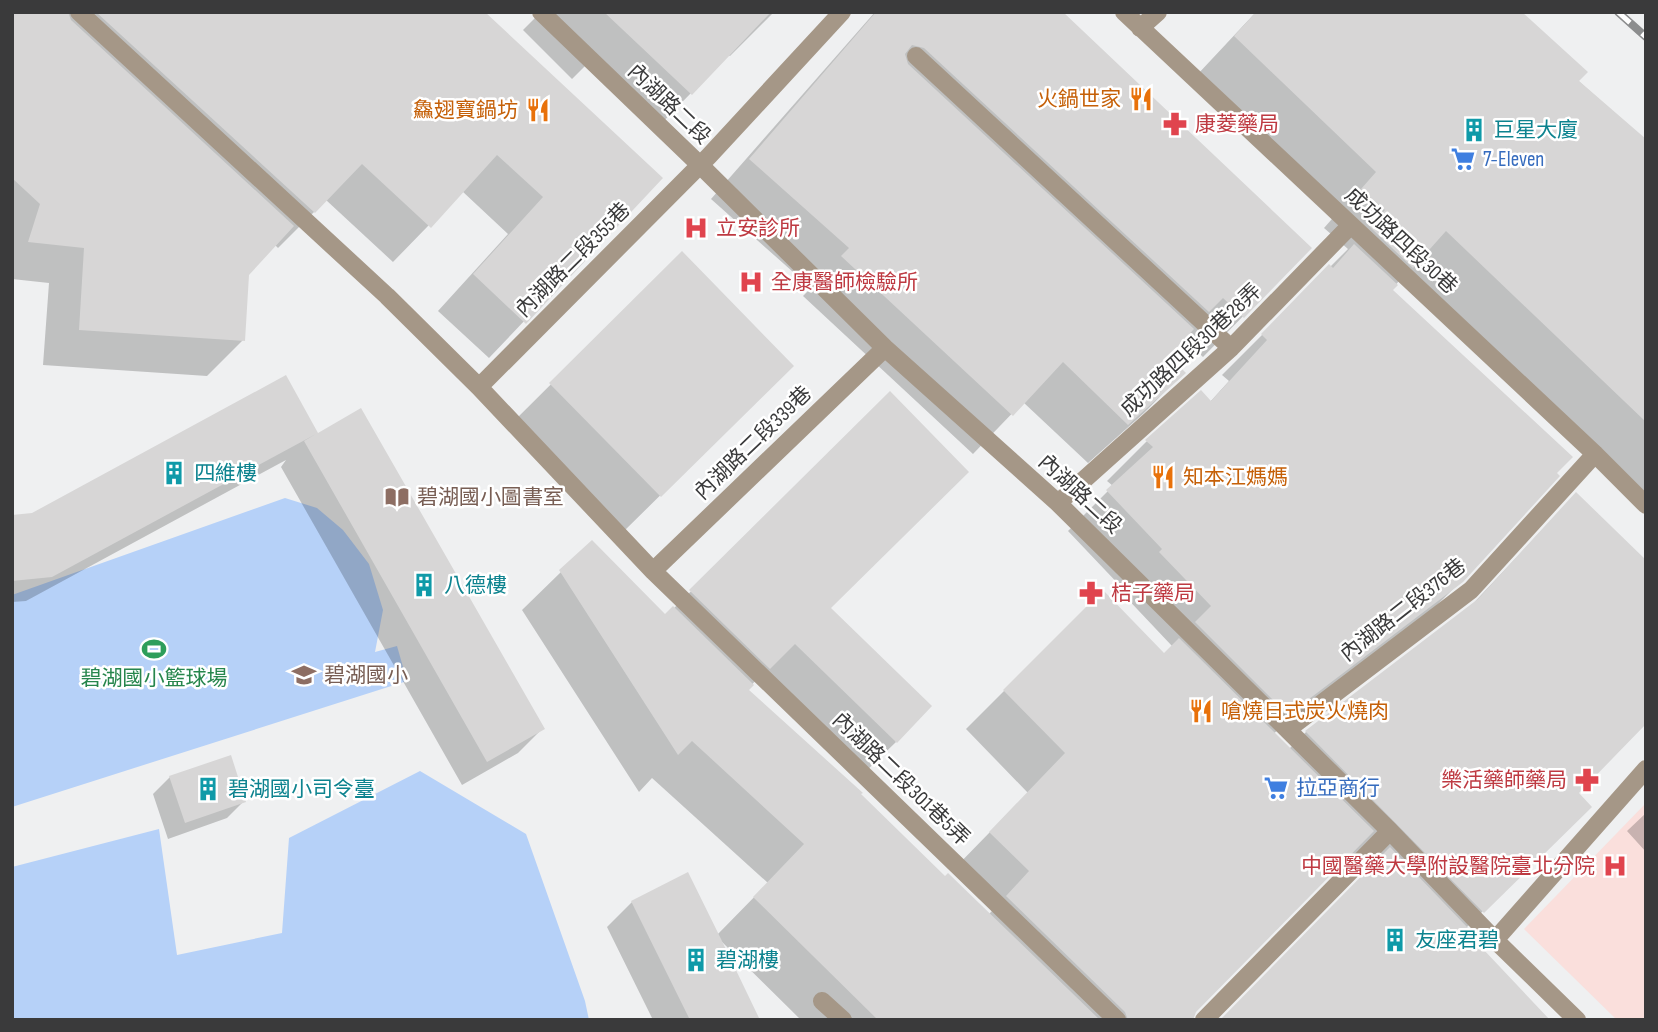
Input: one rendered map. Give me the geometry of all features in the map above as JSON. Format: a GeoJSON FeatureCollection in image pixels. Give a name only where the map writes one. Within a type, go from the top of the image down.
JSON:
{"type":"FeatureCollection","features":[{"type":"Feature","properties":{"kind":"street","name":"內湖路二段301巷5弄"},"geometry":{"type":"LineString","coordinates":[[79,12],[387,296],[479,387],[653,571],[1117,1020]]}},
{"type":"Feature","properties":{"kind":"street","name":"內湖路二段"},"geometry":{"type":"LineString","coordinates":[[541,12],[885,348],[1058,503],[1288,729],[1577,1020]]}},
{"type":"Feature","properties":{"kind":"street","name":"內湖路二段355巷"},"geometry":{"type":"LineString","coordinates":[[479,387],[700,165],[842,12]]}},
{"type":"Feature","properties":{"kind":"street","name":"成功路四段30巷"},"geometry":{"type":"LineString","coordinates":[[1124,12],[1646,505]]}},
{"type":"Feature","properties":{"kind":"street"},"geometry":{"type":"LineString","coordinates":[[1140,28],[1158,12]]}},
{"type":"Feature","properties":{"kind":"street"},"geometry":{"type":"LineString","coordinates":[[916,56],[1231,348]]}},
{"type":"Feature","properties":{"kind":"street","name":"成功路四段30巷28弄"},"geometry":{"type":"LineString","coordinates":[[1058,503],[1231,348],[1351,225]]}},
{"type":"Feature","properties":{"kind":"street","name":"內湖路二段339巷"},"geometry":{"type":"LineString","coordinates":[[653,571],[885,348]]}},
{"type":"Feature","properties":{"kind":"street","name":"內湖路二段376巷"},"geometry":{"type":"LineString","coordinates":[[1288,729],[1471,590],[1595,454]]}},
{"type":"Feature","properties":{"kind":"street"},"geometry":{"type":"LineString","coordinates":[[1495,940],[1646,769]]}},
{"type":"Feature","properties":{"kind":"street"},"geometry":{"type":"LineString","coordinates":[[1205,1020],[1390,831]]}},
{"type":"Feature","properties":{"kind":"street"},"geometry":{"type":"LineString","coordinates":[[822,1001],[843,1020]]}},
{"type":"Feature","properties":{"kind":"shaded area"},"geometry":{"type":"Polygon","coordinates":[[[285,498],[317,508],[343,530],[369,564],[383,610],[375,652],[397,646],[407,681],[12,807],[12,595],[285,498]]]}},
{"type":"Feature","properties":{"kind":"shaded area"},"geometry":{"type":"Polygon","coordinates":[[[420,771],[526,834],[585,1001],[589,1020],[12,1020],[12,867],[159,829],[177,955],[282,933],[289,838],[420,771]]]}},
{"type":"Feature","properties":{"kind":"shaded area","name":"中國醫藥大學附設醫院臺北分院"},"geometry":{"type":"Polygon","coordinates":[[[1646,803],[1646,1020],[1617,1020],[1524,929],[1646,803]]]}},
{"type":"Feature","properties":{"kind":"building"},"geometry":{"type":"Polygon","coordinates":[[[12,12],[68,12],[71,20],[294,226],[249,275],[245,341],[79,330],[84,248],[28,242],[40,204],[12,178],[12,12]]]}},
{"type":"Feature","properties":{"kind":"building"},"geometry":{"type":"Polygon","coordinates":[[[96,12],[485,12],[663,178],[526,324],[473,274],[543,197],[497,155],[431,228],[362,164],[315,213],[96,12]]]}},
{"type":"Feature","properties":{"kind":"building"},"geometry":{"type":"Polygon","coordinates":[[[604,12],[771,12],[692,95],[604,12]]]}},
{"type":"Feature","properties":{"kind":"building"},"geometry":{"type":"Polygon","coordinates":[[[876,12],[1063,12],[1312,248],[1244,318],[1223,298],[1209,312],[924,48],[912,45],[905,54],[908,64],[1194,329],[1169,356],[1186,373],[1128,425],[1063,362],[1013,416],[841,256],[849,248],[749,159],[876,12]]]}},
{"type":"Feature","properties":{"kind":"building"},"geometry":{"type":"Polygon","coordinates":[[[1256,12],[1522,12],[1588,72],[1579,81],[1646,139],[1646,422],[1446,231],[1413,268],[1370,227],[1385,210],[1361,189],[1376,172],[1234,36],[1256,12]]]}},
{"type":"Feature","properties":{"kind":"building"},"geometry":{"type":"Polygon","coordinates":[[[1354,244],[1398,285],[1393,290],[1573,457],[1557,473],[1560,476],[1463,582],[1288,715],[1195,622],[1211,606],[1159,552],[1162,549],[1106,490],[1153,447],[1145,440],[1201,390],[1211,401],[1267,340],[1261,334],[1329,264],[1333,268],[1354,244]]]}},
{"type":"Feature","properties":{"kind":"building"},"geometry":{"type":"Polygon","coordinates":[[[682,251],[794,366],[661,497],[549,383],[682,251]]]}},
{"type":"Feature","properties":{"kind":"building"},"geometry":{"type":"Polygon","coordinates":[[[286,375],[318,433],[361,408],[545,729],[487,762],[304,441],[316,434],[52,577],[12,581],[12,515],[32,513],[286,375]]]}},
{"type":"Feature","properties":{"kind":"building"},"geometry":{"type":"Polygon","coordinates":[[[890,391],[969,472],[831,608],[932,706],[897,743],[795,644],[770,669],[689,590],[890,391]]]}},
{"type":"Feature","properties":{"kind":"building"},"geometry":{"type":"Polygon","coordinates":[[[1576,492],[1646,560],[1646,724],[1579,793],[1592,807],[1484,913],[1305,731],[1478,599],[1576,492]]]}},
{"type":"Feature","properties":{"kind":"building"},"geometry":{"type":"Polygon","coordinates":[[[592,540],[665,614],[673,606],[754,685],[749,690],[863,793],[861,794],[945,876],[948,873],[1100,1020],[878,1020],[753,897],[804,844],[692,741],[678,755],[559,570],[592,540]]]}},
{"type":"Feature","properties":{"kind":"building"},"geometry":{"type":"Polygon","coordinates":[[[1103,590],[1164,653],[1179,638],[1374,831],[1196,1012],[1193,1020],[1128,1020],[1125,1012],[1006,896],[1029,871],[989,832],[1065,753],[1003,690],[1103,590]]]}},
{"type":"Feature","properties":{"kind":"building","name":"碧湖國小司令臺"},"geometry":{"type":"Polygon","coordinates":[[[231,755],[246,802],[185,823],[169,776],[231,755]]]}},
{"type":"Feature","properties":{"kind":"building","name":"友座君碧"},"geometry":{"type":"Polygon","coordinates":[[[1390,847],[1468,928],[1466,931],[1550,1020],[1220,1020],[1390,847]]]}},
{"type":"Feature","properties":{"kind":"building","name":"碧湖樓"},"geometry":{"type":"Polygon","coordinates":[[[688,872],[760,1020],[690,1020],[631,901],[688,872]]]}},
{"type":"Feature","properties":{"kind":"railway"},"geometry":{"type":"LineString","coordinates":[[1618,12],[1646,37]]}},
{"type":"Feature","properties":{"kind":"place","name":"火鍋世家"},"geometry":{"type":"Point","coordinates":[1141,99]}},
{"type":"Feature","properties":{"kind":"place","name":"鱻翅寶鍋坊"},"geometry":{"type":"Point","coordinates":[538,110]}},
{"type":"Feature","properties":{"kind":"place","name":"康菱藥局"},"geometry":{"type":"Point","coordinates":[1175,124]}},
{"type":"Feature","properties":{"kind":"place","name":"巨星大廈"},"geometry":{"type":"Point","coordinates":[1474,130]}},
{"type":"Feature","properties":{"kind":"place","name":"7-Eleven"},"geometry":{"type":"Point","coordinates":[1463,159]}},
{"type":"Feature","properties":{"kind":"place","name":"立安診所"},"geometry":{"type":"Point","coordinates":[696,228]}},
{"type":"Feature","properties":{"kind":"place","name":"全康醫師檢驗所"},"geometry":{"type":"Point","coordinates":[751,282]}},
{"type":"Feature","properties":{"kind":"place","name":"四維樓"},"geometry":{"type":"Point","coordinates":[174,473]}},
{"type":"Feature","properties":{"kind":"place","name":"知本江媽媽"},"geometry":{"type":"Point","coordinates":[1163,477]}},
{"type":"Feature","properties":{"kind":"place","name":"碧湖國小圖書室"},"geometry":{"type":"Point","coordinates":[397,497]}},
{"type":"Feature","properties":{"kind":"place","name":"八德樓"},"geometry":{"type":"Point","coordinates":[424,585]}},
{"type":"Feature","properties":{"kind":"place","name":"桔子藥局"},"geometry":{"type":"Point","coordinates":[1091,593]}},
{"type":"Feature","properties":{"kind":"place","name":"碧湖國小籃球場"},"geometry":{"type":"Point","coordinates":[154,649]}},
{"type":"Feature","properties":{"kind":"place","name":"碧湖國小"},"geometry":{"type":"Point","coordinates":[304,675]}},
{"type":"Feature","properties":{"kind":"place","name":"嗆燒日式炭火燒肉"},"geometry":{"type":"Point","coordinates":[1201,711]}},
{"type":"Feature","properties":{"kind":"place","name":"樂活藥師藥局"},"geometry":{"type":"Point","coordinates":[1587,780]}},
{"type":"Feature","properties":{"kind":"place","name":"拉亞商行"},"geometry":{"type":"Point","coordinates":[1276,788]}},
{"type":"Feature","properties":{"kind":"place","name":"碧湖國小司令臺"},"geometry":{"type":"Point","coordinates":[208,789]}},
{"type":"Feature","properties":{"kind":"place","name":"中國醫藥大學附設醫院臺北分院"},"geometry":{"type":"Point","coordinates":[1615,866]}},
{"type":"Feature","properties":{"kind":"place","name":"友座君碧"},"geometry":{"type":"Point","coordinates":[1395,940]}},
{"type":"Feature","properties":{"kind":"place","name":"碧湖樓"},"geometry":{"type":"Point","coordinates":[696,960]}}]}
